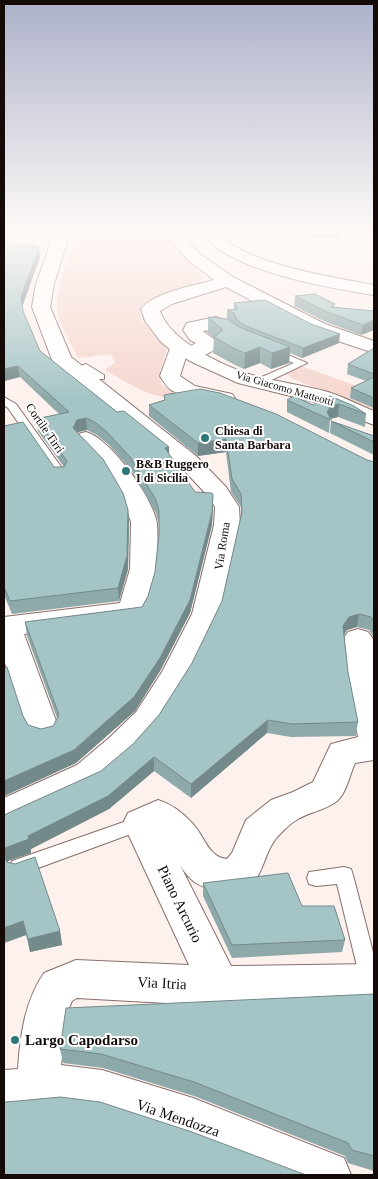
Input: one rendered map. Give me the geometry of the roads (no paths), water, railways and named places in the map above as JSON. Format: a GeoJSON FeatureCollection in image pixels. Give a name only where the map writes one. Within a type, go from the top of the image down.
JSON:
{"type":"FeatureCollection","features":[{"type":"Feature","properties":{"kind":"street","name":"Via Roma"},"geometry":{"type":"LineString","coordinates":[[4,814],[89,774],[121,748],[147,720],[175,676],[206,614],[227,525],[227,507],[217,492],[188,461],[62,360],[40,307],[44,288]]}},
{"type":"Feature","properties":{"kind":"street","name":"Via Giacomo Matteotti"},"geometry":{"type":"LineString","coordinates":[[204,288],[166,300],[150,309],[154,321],[168,338],[185,350],[245,379],[322,397],[374,419]]}},
{"type":"Feature","properties":{"kind":"street"},"geometry":{"type":"LineString","coordinates":[[241,288],[318,328],[374,347]]}},
{"type":"Feature","properties":{"kind":"street"},"geometry":{"type":"LineString","coordinates":[[231,332],[216,323],[194,327],[192,330],[197,336],[210,344],[185,350],[170,376],[174,383],[185,390],[216,395],[248,406]]}},
{"type":"Feature","properties":{"kind":"street"},"geometry":{"type":"LineString","coordinates":[[338,426],[374,440]]}},
{"type":"Feature","properties":{"kind":"street"},"geometry":{"type":"LineString","coordinates":[[43,729],[9,635],[132,611],[143,569],[144,522],[137,505],[115,466],[86,439]]}},
{"type":"Feature","properties":{"kind":"street"},"geometry":{"type":"LineString","coordinates":[[358,639],[363,685],[374,736]]}},
{"type":"Feature","properties":{"kind":"street"},"geometry":{"type":"LineString","coordinates":[[141,823],[158,814],[181,835],[200,865],[209,873],[230,876],[240,871],[247,862],[258,831],[284,810],[326,791],[344,753],[374,747]]}},
{"type":"Feature","properties":{"kind":"street","name":"Piano Arcurio"},"geometry":{"type":"LineString","coordinates":[[141,823],[220,986]]}},
{"type":"Feature","properties":{"kind":"street","name":"Via Itria"},"geometry":{"type":"LineString","coordinates":[[22,1091],[42,1038],[50,1004],[58,987],[76,979],[220,986],[373,984]]}},
{"type":"Feature","properties":{"kind":"street","name":"Via Mendozza"},"geometry":{"type":"LineString","coordinates":[[22,1091],[63,1087],[102,1092],[192,1121],[327,1175]]}},
{"type":"Feature","properties":{"kind":"lane"},"geometry":{"type":"LineString","coordinates":[[259,346],[302,363],[259,382]]}},
{"type":"Feature","properties":{"kind":"lane"},"geometry":{"type":"LineString","coordinates":[[75,371],[86,367],[100,377]]}},
{"type":"Feature","properties":{"kind":"lane","name":"Cortile Tirri"},"geometry":{"type":"LineString","coordinates":[[4,400],[12,406],[61,475]]}},
{"type":"Feature","properties":{"kind":"lane"},"geometry":{"type":"LineString","coordinates":[[17,868],[141,823]]}},
{"type":"Feature","properties":{"kind":"lane"},"geometry":{"type":"LineString","coordinates":[[316,878],[344,875],[373,984]]}},
{"type":"Feature","properties":{"kind":"place","name":"Chiesa di Santa Barbara"},"geometry":{"type":"Point","coordinates":[205,438]}},
{"type":"Feature","properties":{"kind":"place","name":"B&B Ruggero I di Sicilia"},"geometry":{"type":"Point","coordinates":[126,471]}},
{"type":"Feature","properties":{"kind":"place","name":"Largo Capodarso"},"geometry":{"type":"Point","coordinates":[15,1040]}}]}
